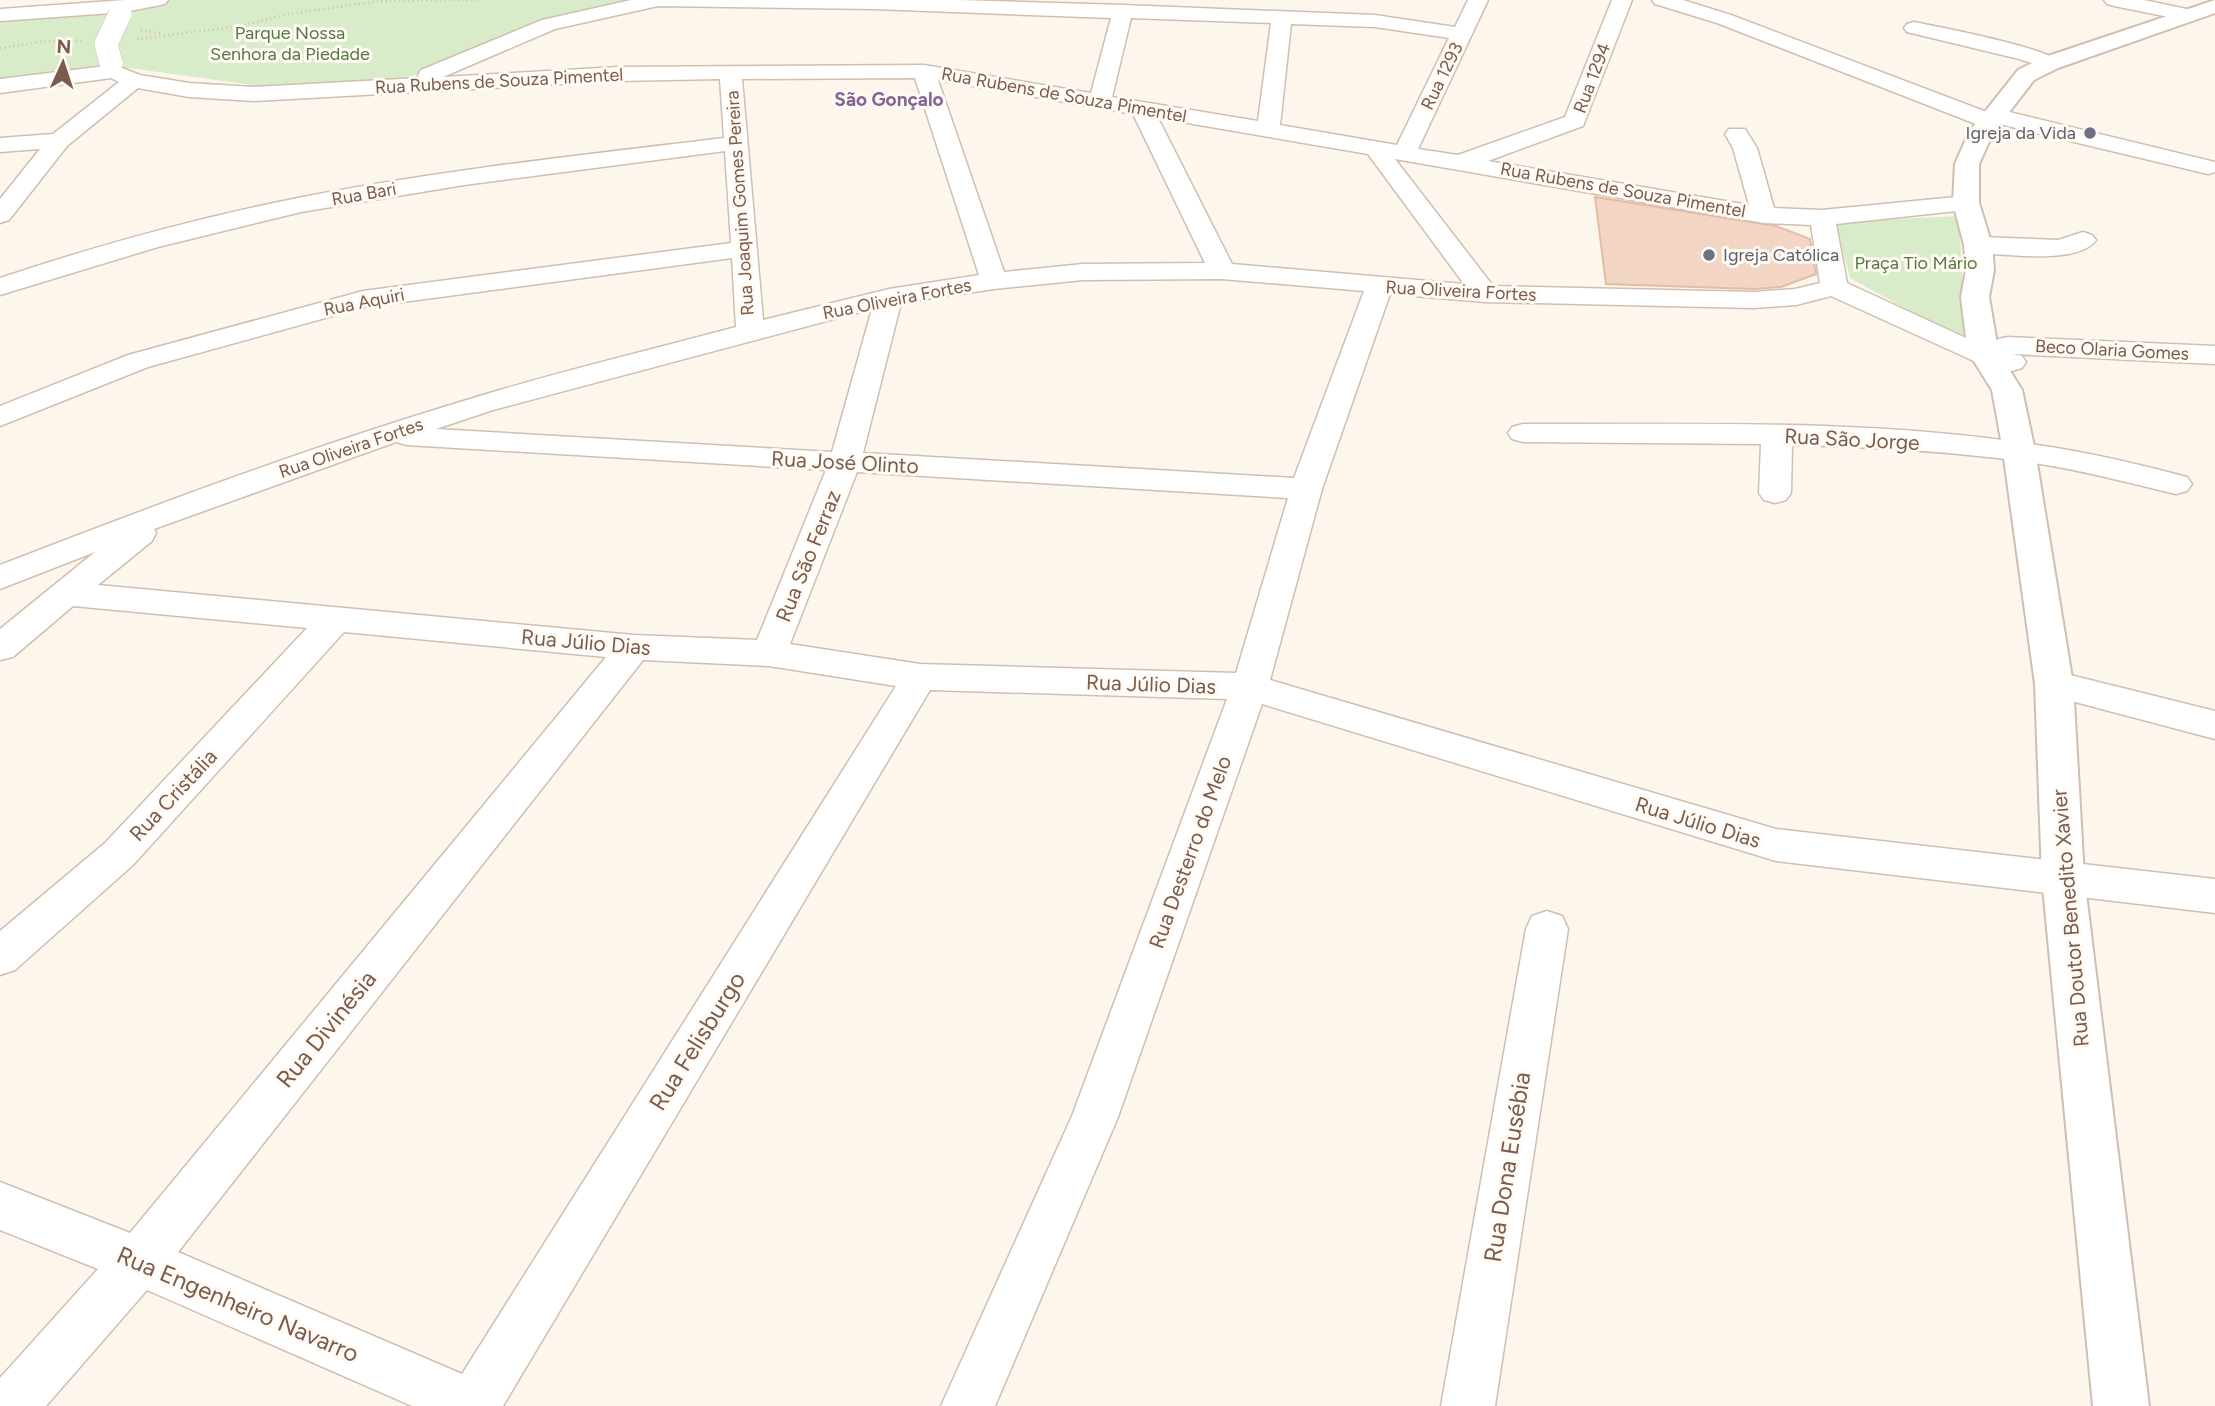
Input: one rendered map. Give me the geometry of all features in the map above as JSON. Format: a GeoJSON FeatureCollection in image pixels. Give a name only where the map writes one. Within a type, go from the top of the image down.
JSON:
{"type":"FeatureCollection","features":[{"type":"Feature","properties":{"kind":"street"},"geometry":{"type":"LineString","coordinates":[[0,15],[124,7],[158,0]]}},
{"type":"Feature","properties":{"kind":"street"},"geometry":{"type":"LineString","coordinates":[[405,85],[550,24],[658,0],[877,2],[1282,17],[1375,21],[1463,34]]}},
{"type":"Feature","properties":{"kind":"street","name":"Rua 1293"},"geometry":{"type":"LineString","coordinates":[[1405,152],[1478,0]]}},
{"type":"Feature","properties":{"kind":"street","name":"Rua 1294"},"geometry":{"type":"LineString","coordinates":[[1461,162],[1575,121],[1622,0]]}},
{"type":"Feature","properties":{"kind":"street"},"geometry":{"type":"LineString","coordinates":[[1662,0],[1724,19],[1993,115],[2046,130],[2208,167]]}},
{"type":"Feature","properties":{"kind":"street"},"geometry":{"type":"LineString","coordinates":[[1691,0],[1732,12],[1993,115]]}},
{"type":"Feature","properties":{"kind":"street"},"geometry":{"type":"LineString","coordinates":[[2115,0],[2189,15]]}},
{"type":"Feature","properties":{"kind":"street","name":"Rua Doutor Benedito Xavier"},"geometry":{"type":"LineString","coordinates":[[2121,1406],[2063,877],[2054,684],[2004,364],[1975,297],[1979,258],[1966,203],[1968,164],[1993,115],[2026,75],[2050,63],[2215,6]]}},
{"type":"Feature","properties":{"kind":"street"},"geometry":{"type":"LineString","coordinates":[[0,215],[119,72],[106,44],[124,7]]}},
{"type":"Feature","properties":{"kind":"street"},"geometry":{"type":"LineString","coordinates":[[1100,100],[1123,11]]}},
{"type":"Feature","properties":{"kind":"street"},"geometry":{"type":"LineString","coordinates":[[1268,130],[1282,17]]}},
{"type":"Feature","properties":{"kind":"street"},"geometry":{"type":"LineString","coordinates":[[1914,28],[2026,54],[2050,63]]}},
{"type":"Feature","properties":{"kind":"street"},"geometry":{"type":"LineString","coordinates":[[925,71],[994,281]]}},
{"type":"Feature","properties":{"kind":"street","name":"Rua Rubens de Souza Pimentel"},"geometry":{"type":"LineString","coordinates":[[0,86],[119,72],[189,90],[254,94],[618,74],[731,75],[925,71],[1764,215],[1822,218],[1966,203]]}},
{"type":"Feature","properties":{"kind":"street","name":"Rua Joaquim Gomes Pereira"},"geometry":{"type":"LineString","coordinates":[[731,75],[750,332]]}},
{"type":"Feature","properties":{"kind":"street"},"geometry":{"type":"LineString","coordinates":[[1141,107],[1222,271]]}},
{"type":"Feature","properties":{"kind":"street"},"geometry":{"type":"LineString","coordinates":[[1737,134],[1745,148],[1764,215]]}},
{"type":"Feature","properties":{"kind":"street"},"geometry":{"type":"LineString","coordinates":[[0,145],[59,141]]}},
{"type":"Feature","properties":{"kind":"street","name":"Rua Bari"},"geometry":{"type":"LineString","coordinates":[[0,287],[80,260],[301,205],[432,183],[736,143]]}},
{"type":"Feature","properties":{"kind":"street"},"geometry":{"type":"LineString","coordinates":[[1375,148],[1485,294]]}},
{"type":"Feature","properties":{"kind":"street"},"geometry":{"type":"LineString","coordinates":[[1822,218],[1834,287],[2004,364]]}},
{"type":"Feature","properties":{"kind":"street"},"geometry":{"type":"LineString","coordinates":[[1979,258],[2061,248],[2083,240]]}},
{"type":"Feature","properties":{"kind":"street","name":"Rua Aquiri"},"geometry":{"type":"LineString","coordinates":[[0,417],[138,361],[363,299],[744,249]]}},
{"type":"Feature","properties":{"kind":"street","name":"Rua Oliveira Fortes"},"geometry":{"type":"LineString","coordinates":[[0,578],[168,511],[482,404],[889,297],[994,281],[1083,272],[1222,271],[1485,294],[1754,300],[1796,297],[1834,287]]}},
{"type":"Feature","properties":{"kind":"street","name":"Rua Desterro do Melo"},"geometry":{"type":"LineString","coordinates":[[968,1406],[1095,1117],[1250,687],[1306,489],[1379,286]]}},
{"type":"Feature","properties":{"kind":"street","name":"Rua São Ferraz"},"geometry":{"type":"LineString","coordinates":[[769,653],[845,462],[889,297]]}},
{"type":"Feature","properties":{"kind":"street","name":"Beco Olaria Gomes"},"geometry":{"type":"LineString","coordinates":[[2004,364],[2215,355]]}},
{"type":"Feature","properties":{"kind":"street","name":"Rua São Jorge"},"geometry":{"type":"LineString","coordinates":[[1523,433],[1777,435],[1962,445],[2019,451],[2176,484]]}},
{"type":"Feature","properties":{"kind":"street","name":"Rua José Olinto"},"geometry":{"type":"LineString","coordinates":[[385,435],[1306,489]]}},
{"type":"Feature","properties":{"kind":"street"},"geometry":{"type":"LineString","coordinates":[[1774,493],[1777,435]]}},
{"type":"Feature","properties":{"kind":"street"},"geometry":{"type":"LineString","coordinates":[[0,648],[168,511]]}},
{"type":"Feature","properties":{"kind":"street","name":"Rua Júlio Dias"},"geometry":{"type":"LineString","coordinates":[[65,594],[334,621],[634,646],[769,653],[920,677],[1250,687],[1776,845],[2215,896]]}},
{"type":"Feature","properties":{"kind":"street","name":"Rua Cristália"},"geometry":{"type":"LineString","coordinates":[[0,957],[119,854],[334,621]]}},
{"type":"Feature","properties":{"kind":"street","name":"Rua Divinésia"},"geometry":{"type":"LineString","coordinates":[[11,1406],[139,1261],[634,646]]}},
{"type":"Feature","properties":{"kind":"street","name":"Rua Felisburgo"},"geometry":{"type":"LineString","coordinates":[[474,1406],[920,677]]}},
{"type":"Feature","properties":{"kind":"street"},"geometry":{"type":"LineString","coordinates":[[2054,684],[2215,725]]}},
{"type":"Feature","properties":{"kind":"street","name":"Rua Dona Eusébia"},"geometry":{"type":"LineString","coordinates":[[1468,1406],[1547,929]]}},
{"type":"Feature","properties":{"kind":"street","name":"Rua Engenheiro Navarro"},"geometry":{"type":"LineString","coordinates":[[0,1206],[139,1261],[474,1406]]}},
{"type":"Feature","properties":{"kind":"path"},"geometry":{"type":"LineString","coordinates":[[134,39],[241,26],[289,14],[379,1],[478,0]]}},
{"type":"Feature","properties":{"kind":"path"},"geometry":{"type":"LineString","coordinates":[[0,48],[47,41],[85,41]]}},
{"type":"Feature","properties":{"kind":"green space","name":"Parque Nossa Senhora da Piedade"},"geometry":{"type":"Polygon","coordinates":[[[170,0],[635,0],[547,20],[399,82],[266,87],[129,68],[0,82],[0,22],[95,14],[170,0]]]}},
{"type":"Feature","properties":{"kind":"green space","name":"Praça Tio Mário"},"geometry":{"type":"Polygon","coordinates":[[[1959,216],[1966,342],[1850,278],[1835,222],[1959,216]]]}},
{"type":"Feature","properties":{"kind":"building","name":"Igreja Católica"},"geometry":{"type":"Polygon","coordinates":[[[1595,197],[1776,226],[1810,239],[1816,274],[1781,287],[1754,289],[1606,284],[1595,197]]]}},
{"type":"Feature","properties":{"kind":"place","name":"Igreja da Vida"},"geometry":{"type":"Point","coordinates":[2090,133]}},
{"type":"Feature","properties":{"kind":"place","name":"Igreja Católica"},"geometry":{"type":"Point","coordinates":[1709,255]}},
{"type":"Feature","properties":{"kind":"district","name":"São Gonçalo"},"geometry":{"type":"Point","coordinates":[889,99]}}]}
